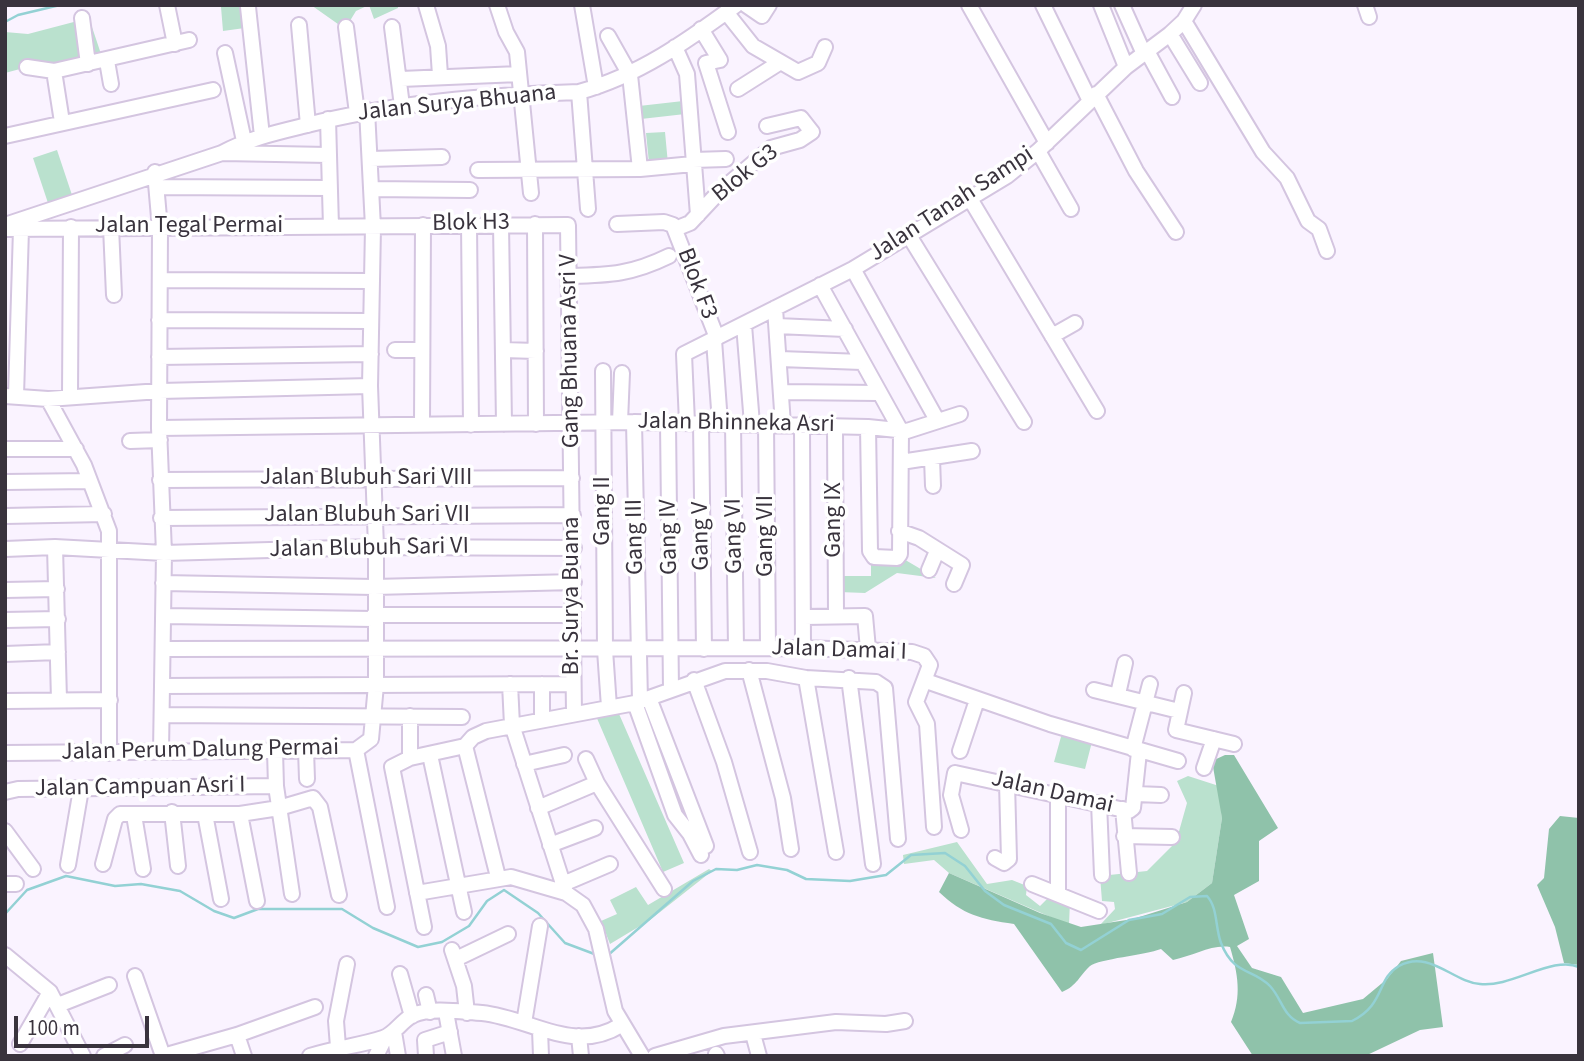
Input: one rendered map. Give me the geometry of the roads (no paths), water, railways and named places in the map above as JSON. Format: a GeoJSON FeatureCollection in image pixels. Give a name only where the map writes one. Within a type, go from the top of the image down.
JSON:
{"type":"FeatureCollection","features":[{"type":"Feature","properties":{"kind":"street"},"geometry":{"type":"LineString","coordinates":[[27,67],[54,71],[182,42],[167,5]]}},
{"type":"Feature","properties":{"kind":"street"},"geometry":{"type":"LineString","coordinates":[[426,5],[438,47],[440,75]]}},
{"type":"Feature","properties":{"kind":"street"},"geometry":{"type":"LineString","coordinates":[[497,5],[506,32],[516,46],[531,193]]}},
{"type":"Feature","properties":{"kind":"street"},"geometry":{"type":"LineString","coordinates":[[582,5],[596,87]]}},
{"type":"Feature","properties":{"kind":"street"},"geometry":{"type":"LineString","coordinates":[[746,5],[766,10]]}},
{"type":"Feature","properties":{"kind":"street"},"geometry":{"type":"LineString","coordinates":[[969,5],[1071,209]]}},
{"type":"Feature","properties":{"kind":"street"},"geometry":{"type":"LineString","coordinates":[[1043,5],[1093,98],[1176,232]]}},
{"type":"Feature","properties":{"kind":"street"},"geometry":{"type":"LineString","coordinates":[[1101,5],[1126,67]]}},
{"type":"Feature","properties":{"kind":"street"},"geometry":{"type":"LineString","coordinates":[[1122,5],[1145,52],[1172,97]]}},
{"type":"Feature","properties":{"kind":"street","name":"Jalan Tanah Sampi"},"geometry":{"type":"LineString","coordinates":[[715,339],[853,269],[1007,176],[1042,147],[1126,67],[1170,34],[1184,21],[1194,5]]}},
{"type":"Feature","properties":{"kind":"street"},"geometry":{"type":"LineString","coordinates":[[248,7],[262,136]]}},
{"type":"Feature","properties":{"kind":"street"},"geometry":{"type":"LineString","coordinates":[[731,9],[753,46],[779,64],[798,72],[806,71],[820,60],[825,47]]}},
{"type":"Feature","properties":{"kind":"street","name":"Jalan Surya Bhuana"},"geometry":{"type":"LineString","coordinates":[[5,227],[156,180],[244,141],[328,119],[402,106],[579,92],[596,87],[631,75],[731,9]]}},
{"type":"Feature","properties":{"kind":"street"},"geometry":{"type":"LineString","coordinates":[[82,18],[88,64]]}},
{"type":"Feature","properties":{"kind":"street"},"geometry":{"type":"LineString","coordinates":[[1184,21],[1263,152],[1287,178],[1308,220],[1320,229],[1327,251]]}},
{"type":"Feature","properties":{"kind":"street"},"geometry":{"type":"LineString","coordinates":[[299,25],[307,125]]}},
{"type":"Feature","properties":{"kind":"street"},"geometry":{"type":"LineString","coordinates":[[392,26],[401,79],[402,106]]}},
{"type":"Feature","properties":{"kind":"street"},"geometry":{"type":"LineString","coordinates":[[346,27],[370,159],[373,227]]}},
{"type":"Feature","properties":{"kind":"street"},"geometry":{"type":"LineString","coordinates":[[701,29],[720,60],[706,63],[729,132]]}},
{"type":"Feature","properties":{"kind":"street"},"geometry":{"type":"LineString","coordinates":[[1170,34],[1200,83]]}},
{"type":"Feature","properties":{"kind":"street"},"geometry":{"type":"LineString","coordinates":[[608,36],[631,75],[640,169]]}},
{"type":"Feature","properties":{"kind":"street"},"geometry":{"type":"LineString","coordinates":[[675,47],[687,74],[698,215]]}},
{"type":"Feature","properties":{"kind":"street"},"geometry":{"type":"LineString","coordinates":[[225,53],[244,141]]}},
{"type":"Feature","properties":{"kind":"street"},"geometry":{"type":"LineString","coordinates":[[107,61],[111,84]]}},
{"type":"Feature","properties":{"kind":"street"},"geometry":{"type":"LineString","coordinates":[[738,89],[779,64]]}},
{"type":"Feature","properties":{"kind":"street"},"geometry":{"type":"LineString","coordinates":[[54,71],[62,122]]}},
{"type":"Feature","properties":{"kind":"street"},"geometry":{"type":"LineString","coordinates":[[401,79],[440,75],[519,74]]}},
{"type":"Feature","properties":{"kind":"street"},"geometry":{"type":"LineString","coordinates":[[5,136],[213,89]]}},
{"type":"Feature","properties":{"kind":"street"},"geometry":{"type":"LineString","coordinates":[[579,92],[587,209]]}},
{"type":"Feature","properties":{"kind":"street","name":"Blok G3"},"geometry":{"type":"LineString","coordinates":[[675,229],[698,215],[719,192],[771,148],[800,140],[812,132],[801,118],[767,126]]}},
{"type":"Feature","properties":{"kind":"street"},"geometry":{"type":"LineString","coordinates":[[328,119],[331,227]]}},
{"type":"Feature","properties":{"kind":"street"},"geometry":{"type":"LineString","coordinates":[[222,153],[328,155]]}},
{"type":"Feature","properties":{"kind":"street"},"geometry":{"type":"LineString","coordinates":[[370,159],[442,157]]}},
{"type":"Feature","properties":{"kind":"street"},"geometry":{"type":"LineString","coordinates":[[478,170],[640,169],[726,159]]}},
{"type":"Feature","properties":{"kind":"street"},"geometry":{"type":"LineString","coordinates":[[161,752],[164,715],[164,554],[159,434],[160,229],[156,180],[329,188]]}},
{"type":"Feature","properties":{"kind":"street"},"geometry":{"type":"LineString","coordinates":[[371,189],[470,190]]}},
{"type":"Feature","properties":{"kind":"street"},"geometry":{"type":"LineString","coordinates":[[969,197],[1097,411]]}},
{"type":"Feature","properties":{"kind":"street"},"geometry":{"type":"LineString","coordinates":[[617,224],[667,222],[675,229]]}},
{"type":"Feature","properties":{"kind":"street"},"geometry":{"type":"LineString","coordinates":[[469,224],[471,425]]}},
{"type":"Feature","properties":{"kind":"street"},"geometry":{"type":"LineString","coordinates":[[501,224],[504,424]]}},
{"type":"Feature","properties":{"kind":"street"},"geometry":{"type":"LineString","coordinates":[[535,224],[536,424]]}},
{"type":"Feature","properties":{"kind":"street"},"geometry":{"type":"LineString","coordinates":[[422,424],[423,225]]}},
{"type":"Feature","properties":{"kind":"street","name":"Blok H3"},"geometry":{"type":"LineString","coordinates":[[373,227],[568,225]]}},
{"type":"Feature","properties":{"kind":"street","name":"Gang Bhuana Asri V"},"geometry":{"type":"LineString","coordinates":[[568,225],[571,276],[572,478]]}},
{"type":"Feature","properties":{"kind":"street","name":"Jalan Tegal Permai"},"geometry":{"type":"LineString","coordinates":[[5,227],[373,227]]}},
{"type":"Feature","properties":{"kind":"street"},"geometry":{"type":"LineString","coordinates":[[70,395],[71,227]]}},
{"type":"Feature","properties":{"kind":"street","name":"Jalan Perum Dalung Permai"},"geometry":{"type":"LineString","coordinates":[[5,753],[356,750],[371,739],[376,685],[376,547],[370,386],[373,227]]}},
{"type":"Feature","properties":{"kind":"street"},"geometry":{"type":"LineString","coordinates":[[111,228],[114,295]]}},
{"type":"Feature","properties":{"kind":"street"},"geometry":{"type":"LineString","coordinates":[[21,229],[11,396],[48,398],[160,391],[370,386]]}},
{"type":"Feature","properties":{"kind":"street","name":"Blok F3"},"geometry":{"type":"LineString","coordinates":[[675,229],[715,339],[727,424]]}},
{"type":"Feature","properties":{"kind":"street"},"geometry":{"type":"LineString","coordinates":[[908,234],[1024,422]]}},
{"type":"Feature","properties":{"kind":"street"},"geometry":{"type":"LineString","coordinates":[[571,276],[617,275],[640,271],[669,256]]}},
{"type":"Feature","properties":{"kind":"street"},"geometry":{"type":"LineString","coordinates":[[853,269],[937,420]]}},
{"type":"Feature","properties":{"kind":"street"},"geometry":{"type":"LineString","coordinates":[[160,280],[370,281]]}},
{"type":"Feature","properties":{"kind":"street"},"geometry":{"type":"LineString","coordinates":[[820,285],[901,431],[899,558],[872,556],[868,427]]}},
{"type":"Feature","properties":{"kind":"street"},"geometry":{"type":"LineString","coordinates":[[775,308],[783,392],[783,425]]}},
{"type":"Feature","properties":{"kind":"street"},"geometry":{"type":"LineString","coordinates":[[159,320],[370,321]]}},
{"type":"Feature","properties":{"kind":"street"},"geometry":{"type":"LineString","coordinates":[[1052,336],[1075,323]]}},
{"type":"Feature","properties":{"kind":"street","name":"Gang VII"},"geometry":{"type":"LineString","coordinates":[[744,325],[759,424],[768,648]]}},
{"type":"Feature","properties":{"kind":"street"},"geometry":{"type":"LineString","coordinates":[[777,326],[845,329]]}},
{"type":"Feature","properties":{"kind":"street","name":"Gang V"},"geometry":{"type":"LineString","coordinates":[[704,649],[694,423],[684,355],[715,339]]}},
{"type":"Feature","properties":{"kind":"street"},"geometry":{"type":"LineString","coordinates":[[395,350],[422,350]]}},
{"type":"Feature","properties":{"kind":"street"},"geometry":{"type":"LineString","coordinates":[[503,350],[536,351]]}},
{"type":"Feature","properties":{"kind":"street"},"geometry":{"type":"LineString","coordinates":[[159,356],[371,354]]}},
{"type":"Feature","properties":{"kind":"street"},"geometry":{"type":"LineString","coordinates":[[780,359],[862,362]]}},
{"type":"Feature","properties":{"kind":"street","name":"Gang II"},"geometry":{"type":"LineString","coordinates":[[603,371],[605,650],[609,707]]}},
{"type":"Feature","properties":{"kind":"street","name":"Gang III"},"geometry":{"type":"LineString","coordinates":[[622,373],[627,422],[641,701],[675,815],[705,854]]}},
{"type":"Feature","properties":{"kind":"street"},"geometry":{"type":"LineString","coordinates":[[783,392],[878,393]]}},
{"type":"Feature","properties":{"kind":"street"},"geometry":{"type":"LineString","coordinates":[[48,398],[76,449],[104,514],[110,552],[109,753]]}},
{"type":"Feature","properties":{"kind":"street"},"geometry":{"type":"LineString","coordinates":[[901,431],[960,414]]}},
{"type":"Feature","properties":{"kind":"street","name":"Gang IV"},"geometry":{"type":"LineString","coordinates":[[668,423],[671,690]]}},
{"type":"Feature","properties":{"kind":"street"},"geometry":{"type":"LineString","coordinates":[[130,441],[159,434],[372,425],[572,424]]}},
{"type":"Feature","properties":{"kind":"street","name":"Jalan Bhinneka Asri"},"geometry":{"type":"LineString","coordinates":[[572,424],[759,424],[868,427],[901,431]]}},
{"type":"Feature","properties":{"kind":"street","name":"Gang VI"},"geometry":{"type":"LineString","coordinates":[[727,424],[736,648]]}},
{"type":"Feature","properties":{"kind":"street"},"geometry":{"type":"LineString","coordinates":[[802,426],[803,648]]}},
{"type":"Feature","properties":{"kind":"street","name":"Gang IX"},"geometry":{"type":"LineString","coordinates":[[835,426],[836,615]]}},
{"type":"Feature","properties":{"kind":"street"},"geometry":{"type":"LineString","coordinates":[[5,449],[76,449]]}},
{"type":"Feature","properties":{"kind":"street"},"geometry":{"type":"LineString","coordinates":[[901,462],[972,451]]}},
{"type":"Feature","properties":{"kind":"street"},"geometry":{"type":"LineString","coordinates":[[932,458],[933,486]]}},
{"type":"Feature","properties":{"kind":"street","name":"Jalan Blubuh Sari VIII"},"geometry":{"type":"LineString","coordinates":[[160,480],[572,478]]}},
{"type":"Feature","properties":{"kind":"street","name":"Br. Surya Buana"},"geometry":{"type":"LineString","coordinates":[[572,478],[574,714]]}},
{"type":"Feature","properties":{"kind":"street"},"geometry":{"type":"LineString","coordinates":[[5,482],[90,481]]}},
{"type":"Feature","properties":{"kind":"street"},"geometry":{"type":"LineString","coordinates":[[5,516],[104,514]]}},
{"type":"Feature","properties":{"kind":"street","name":"Jalan Blubuh Sari VII"},"geometry":{"type":"LineString","coordinates":[[161,518],[573,515]]}},
{"type":"Feature","properties":{"kind":"street"},"geometry":{"type":"LineString","coordinates":[[899,531],[919,538],[962,565],[954,584]]}},
{"type":"Feature","properties":{"kind":"street"},"geometry":{"type":"LineString","coordinates":[[55,547],[59,700]]}},
{"type":"Feature","properties":{"kind":"street","name":"Jalan Blubuh Sari VI"},"geometry":{"type":"LineString","coordinates":[[5,549],[55,547],[164,554],[376,547],[574,548]]}},
{"type":"Feature","properties":{"kind":"street"},"geometry":{"type":"LineString","coordinates":[[929,570],[937,551]]}},
{"type":"Feature","properties":{"kind":"street"},"geometry":{"type":"LineString","coordinates":[[163,583],[374,587],[574,582]]}},
{"type":"Feature","properties":{"kind":"street"},"geometry":{"type":"LineString","coordinates":[[5,590],[57,589]]}},
{"type":"Feature","properties":{"kind":"street"},"geometry":{"type":"LineString","coordinates":[[164,616],[573,615]]}},
{"type":"Feature","properties":{"kind":"street"},"geometry":{"type":"LineString","coordinates":[[804,617],[867,617],[868,649]]}},
{"type":"Feature","properties":{"kind":"street"},"geometry":{"type":"LineString","coordinates":[[5,620],[58,619]]}},
{"type":"Feature","properties":{"kind":"street"},"geometry":{"type":"LineString","coordinates":[[163,649],[573,649]]}},
{"type":"Feature","properties":{"kind":"street","name":"Jalan Damai I"},"geometry":{"type":"LineString","coordinates":[[573,649],[868,649],[912,652],[924,656],[931,669],[916,702],[927,724],[934,827]]}},
{"type":"Feature","properties":{"kind":"street"},"geometry":{"type":"LineString","coordinates":[[5,654],[58,652]]}},
{"type":"Feature","properties":{"kind":"street"},"geometry":{"type":"LineString","coordinates":[[1118,694],[1125,663]]}},
{"type":"Feature","properties":{"kind":"street"},"geometry":{"type":"LineString","coordinates":[[749,670],[783,798],[791,849]]}},
{"type":"Feature","properties":{"kind":"street"},"geometry":{"type":"LineString","coordinates":[[424,927],[392,770],[396,764],[410,758],[465,746],[481,733],[512,725],[641,701],[711,673],[749,670],[806,678],[849,678],[880,683],[885,688],[898,839]]}},
{"type":"Feature","properties":{"kind":"street"},"geometry":{"type":"LineString","coordinates":[[806,678],[836,852]]}},
{"type":"Feature","properties":{"kind":"street"},"geometry":{"type":"LineString","coordinates":[[849,678],[873,864]]}},
{"type":"Feature","properties":{"kind":"street"},"geometry":{"type":"LineString","coordinates":[[694,680],[724,762],[750,852]]}},
{"type":"Feature","properties":{"kind":"street"},"geometry":{"type":"LineString","coordinates":[[926,681],[1136,751],[1178,761]]}},
{"type":"Feature","properties":{"kind":"street"},"geometry":{"type":"LineString","coordinates":[[510,684],[512,725],[565,888],[592,917],[615,1011],[642,1056]]}},
{"type":"Feature","properties":{"kind":"street"},"geometry":{"type":"LineString","coordinates":[[542,684],[542,720]]}},
{"type":"Feature","properties":{"kind":"street"},"geometry":{"type":"LineString","coordinates":[[163,686],[573,684]]}},
{"type":"Feature","properties":{"kind":"street","name":"Jalan Damai"},"geometry":{"type":"LineString","coordinates":[[961,830],[951,795],[955,773],[1058,793],[1129,811],[1133,808],[1136,794],[1136,751],[1150,684]]}},
{"type":"Feature","properties":{"kind":"street"},"geometry":{"type":"LineString","coordinates":[[1094,690],[1179,711]]}},
{"type":"Feature","properties":{"kind":"street"},"geometry":{"type":"LineString","coordinates":[[1184,693],[1176,730],[1234,744]]}},
{"type":"Feature","properties":{"kind":"street"},"geometry":{"type":"LineString","coordinates":[[5,701],[110,700]]}},
{"type":"Feature","properties":{"kind":"street"},"geometry":{"type":"LineString","coordinates":[[960,751],[977,700]]}},
{"type":"Feature","properties":{"kind":"street"},"geometry":{"type":"LineString","coordinates":[[164,715],[462,717]]}},
{"type":"Feature","properties":{"kind":"street"},"geometry":{"type":"LineString","coordinates":[[410,716],[410,758]]}},
{"type":"Feature","properties":{"kind":"street"},"geometry":{"type":"LineString","coordinates":[[1204,768],[1214,739]]}},
{"type":"Feature","properties":{"kind":"street"},"geometry":{"type":"LineString","coordinates":[[465,746],[498,877]]}},
{"type":"Feature","properties":{"kind":"street"},"geometry":{"type":"LineString","coordinates":[[306,750],[307,779]]}},
{"type":"Feature","properties":{"kind":"street"},"geometry":{"type":"LineString","coordinates":[[356,750],[387,907]]}},
{"type":"Feature","properties":{"kind":"street"},"geometry":{"type":"LineString","coordinates":[[275,751],[276,786],[292,894]]}},
{"type":"Feature","properties":{"kind":"street"},"geometry":{"type":"LineString","coordinates":[[430,755],[464,912]]}},
{"type":"Feature","properties":{"kind":"street"},"geometry":{"type":"LineString","coordinates":[[524,764],[564,755]]}},
{"type":"Feature","properties":{"kind":"street"},"geometry":{"type":"LineString","coordinates":[[586,759],[597,783],[664,889]]}},
{"type":"Feature","properties":{"kind":"street"},"geometry":{"type":"LineString","coordinates":[[538,808],[597,783]]}},
{"type":"Feature","properties":{"kind":"street"},"geometry":{"type":"LineString","coordinates":[[995,859],[1004,863],[1009,860],[1007,783]]}},
{"type":"Feature","properties":{"kind":"street","name":"Jalan Campuan Asri I"},"geometry":{"type":"LineString","coordinates":[[5,792],[276,786]]}},
{"type":"Feature","properties":{"kind":"street"},"geometry":{"type":"LineString","coordinates":[[68,865],[81,789]]}},
{"type":"Feature","properties":{"kind":"street"},"geometry":{"type":"LineString","coordinates":[[1058,793],[1058,893]]}},
{"type":"Feature","properties":{"kind":"street"},"geometry":{"type":"LineString","coordinates":[[1136,794],[1161,794]]}},
{"type":"Feature","properties":{"kind":"street"},"geometry":{"type":"LineString","coordinates":[[103,864],[116,817],[172,812],[240,814],[279,808],[313,798],[318,801],[340,895]]}},
{"type":"Feature","properties":{"kind":"street"},"geometry":{"type":"LineString","coordinates":[[1099,803],[1102,875]]}},
{"type":"Feature","properties":{"kind":"street"},"geometry":{"type":"LineString","coordinates":[[1123,809],[1129,873]]}},
{"type":"Feature","properties":{"kind":"street"},"geometry":{"type":"LineString","coordinates":[[172,812],[178,866]]}},
{"type":"Feature","properties":{"kind":"street"},"geometry":{"type":"LineString","coordinates":[[205,814],[221,899]]}},
{"type":"Feature","properties":{"kind":"street"},"geometry":{"type":"LineString","coordinates":[[240,814],[257,901]]}},
{"type":"Feature","properties":{"kind":"street"},"geometry":{"type":"LineString","coordinates":[[134,815],[143,869]]}},
{"type":"Feature","properties":{"kind":"street"},"geometry":{"type":"LineString","coordinates":[[550,845],[595,828]]}},
{"type":"Feature","properties":{"kind":"street"},"geometry":{"type":"LineString","coordinates":[[5,831],[33,869]]}},
{"type":"Feature","properties":{"kind":"street"},"geometry":{"type":"LineString","coordinates":[[1124,836],[1172,837]]}},
{"type":"Feature","properties":{"kind":"street"},"geometry":{"type":"LineString","coordinates":[[417,893],[459,887],[498,877],[520,878],[565,888],[610,864]]}},
{"type":"Feature","properties":{"kind":"street"},"geometry":{"type":"LineString","coordinates":[[1032,884],[1099,911]]}},
{"type":"Feature","properties":{"kind":"street"},"geometry":{"type":"LineString","coordinates":[[524,1023],[540,926]]}},
{"type":"Feature","properties":{"kind":"street"},"geometry":{"type":"LineString","coordinates":[[467,1013],[454,955],[508,934]]}},
{"type":"Feature","properties":{"kind":"street"},"geometry":{"type":"LineString","coordinates":[[5,955],[54,998],[83,1056]]}},
{"type":"Feature","properties":{"kind":"street"},"geometry":{"type":"LineString","coordinates":[[338,1047],[336,1021],[347,964]]}},
{"type":"Feature","properties":{"kind":"street"},"geometry":{"type":"LineString","coordinates":[[400,974],[412,1016]]}},
{"type":"Feature","properties":{"kind":"street"},"geometry":{"type":"LineString","coordinates":[[135,976],[163,1056],[237,1035],[315,1007]]}},
{"type":"Feature","properties":{"kind":"street"},"geometry":{"type":"LineString","coordinates":[[20,1044],[54,998],[109,985]]}},
{"type":"Feature","properties":{"kind":"street"},"geometry":{"type":"LineString","coordinates":[[426,995],[429,1012]]}},
{"type":"Feature","properties":{"kind":"street"},"geometry":{"type":"LineString","coordinates":[[376,1056],[389,1035],[412,1016],[429,1012],[485,1013],[540,1030],[579,1036],[599,1037],[621,1025]]}},
{"type":"Feature","properties":{"kind":"street"},"geometry":{"type":"LineString","coordinates":[[446,1012],[454,1056]]}},
{"type":"Feature","properties":{"kind":"street"},"geometry":{"type":"LineString","coordinates":[[655,1056],[723,1036],[836,1022],[886,1024],[905,1021]]}},
{"type":"Feature","properties":{"kind":"street"},"geometry":{"type":"LineString","coordinates":[[540,1030],[541,1056]]}},
{"type":"Feature","properties":{"kind":"street"},"geometry":{"type":"LineString","coordinates":[[426,1056],[425,1040],[450,1032]]}},
{"type":"Feature","properties":{"kind":"street"},"geometry":{"type":"LineString","coordinates":[[753,1034],[759,1056]]}},
{"type":"Feature","properties":{"kind":"street"},"geometry":{"type":"LineString","coordinates":[[237,1035],[244,1056]]}},
{"type":"Feature","properties":{"kind":"street"},"geometry":{"type":"LineString","coordinates":[[310,1056],[389,1035]]}},
{"type":"Feature","properties":{"kind":"street"},"geometry":{"type":"LineString","coordinates":[[389,1035],[398,1056]]}},
{"type":"Feature","properties":{"kind":"street"},"geometry":{"type":"LineString","coordinates":[[579,1036],[581,1056]]}},
{"type":"Feature","properties":{"kind":"street"},"geometry":{"type":"LineString","coordinates":[[104,1056],[125,1045]]}},
{"type":"Feature","properties":{"kind":"waterway"},"geometry":{"type":"LineString","coordinates":[[5,22],[18,15],[60,5]]}},
{"type":"Feature","properties":{"kind":"waterway"},"geometry":{"type":"LineString","coordinates":[[607,956],[693,881],[716,869],[737,870],[757,865],[787,870],[806,879],[850,881],[886,875],[911,855],[945,853],[965,866],[985,891],[1004,905],[1051,924],[1066,943],[1081,950],[1129,920],[1162,914],[1190,897],[1207,896],[1215,912],[1219,937],[1226,954],[1238,966],[1264,980],[1286,1012],[1300,1023],[1352,1021],[1376,1000],[1392,971],[1410,962],[1431,964],[1480,984],[1505,981],[1557,965],[1579,967]]}},
{"type":"Feature","properties":{"kind":"waterway"},"geometry":{"type":"LineString","coordinates":[[5,914],[27,890],[66,876],[115,886],[141,884],[180,891],[214,911],[234,918],[258,909],[342,909],[373,928],[418,947],[442,942],[469,926],[487,901],[504,890],[538,913],[565,943],[597,955]]}}]}
